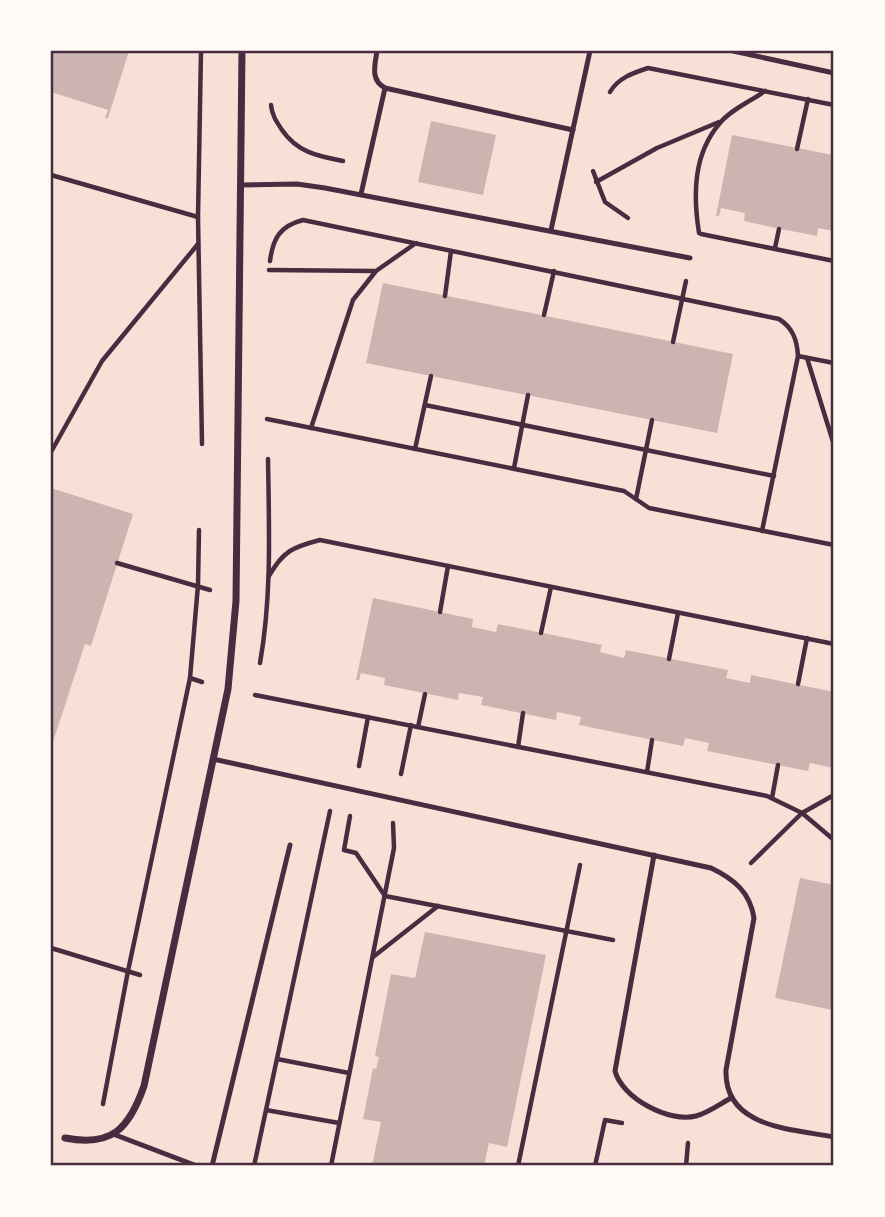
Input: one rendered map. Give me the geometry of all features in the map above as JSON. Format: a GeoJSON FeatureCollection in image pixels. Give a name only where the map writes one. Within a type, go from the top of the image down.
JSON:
{"type":"FeatureCollection","features":[{"type":"Feature","properties":{"kind":"street"},"geometry":{"type":"LineString","coordinates":[[65,1138],[96,1141],[113,1134],[128,1122],[144,1086],[228,689],[236,601],[243,51]]}},
{"type":"Feature","properties":{"kind":"lane"},"geometry":{"type":"LineString","coordinates":[[377,51],[374,75],[379,85],[385,88],[573,130]]}},
{"type":"Feature","properties":{"kind":"lane"},"geometry":{"type":"LineString","coordinates":[[551,230],[590,51]]}},
{"type":"Feature","properties":{"kind":"lane"},"geometry":{"type":"LineString","coordinates":[[733,51],[834,73]]}},
{"type":"Feature","properties":{"kind":"lane"},"geometry":{"type":"LineString","coordinates":[[361,194],[385,88]]}},
{"type":"Feature","properties":{"kind":"lane"},"geometry":{"type":"LineString","coordinates":[[240,185],[297,184],[361,194],[691,258]]}},
{"type":"Feature","properties":{"kind":"lane"},"geometry":{"type":"LineString","coordinates":[[213,759],[711,868],[733,881],[749,898],[754,918],[726,1070],[725,1080],[731,1098],[734,1104],[747,1114],[770,1125],[834,1137]]}},
{"type":"Feature","properties":{"kind":"lane"},"geometry":{"type":"LineString","coordinates":[[212,1166],[290,845]]}},
{"type":"Feature","properties":{"kind":"lane"},"geometry":{"type":"LineString","coordinates":[[654,856],[615,1071],[621,1085],[654,1110],[694,1116],[731,1098]]}},
{"type":"Feature","properties":{"kind":"lane"},"geometry":{"type":"LineString","coordinates":[[113,1134],[197,1166]]}},
{"type":"Feature","properties":{"kind":"path"},"geometry":{"type":"LineString","coordinates":[[201,51],[198,243],[202,444]]}},
{"type":"Feature","properties":{"kind":"path"},"geometry":{"type":"LineString","coordinates":[[607,99],[611,88],[626,75],[648,68],[834,105]]}},
{"type":"Feature","properties":{"kind":"path"},"geometry":{"type":"LineString","coordinates":[[596,182],[657,148],[720,122],[766,91]]}},
{"type":"Feature","properties":{"kind":"path"},"geometry":{"type":"LineString","coordinates":[[797,149],[808,99]]}},
{"type":"Feature","properties":{"kind":"path"},"geometry":{"type":"LineString","coordinates":[[271,102],[272,114],[290,142],[311,155],[368,166]]}},
{"type":"Feature","properties":{"kind":"path"},"geometry":{"type":"LineString","coordinates":[[720,122],[697,167],[698,233],[834,261]]}},
{"type":"Feature","properties":{"kind":"path"},"geometry":{"type":"LineString","coordinates":[[592,166],[605,202],[627,218],[638,220]]}},
{"type":"Feature","properties":{"kind":"path"},"geometry":{"type":"LineString","coordinates":[[51,175],[198,217]]}},
{"type":"Feature","properties":{"kind":"path"},"geometry":{"type":"LineString","coordinates":[[376,271],[270,270],[273,242],[280,230],[303,220],[779,319],[793,333],[798,356],[762,531]]}},
{"type":"Feature","properties":{"kind":"path"},"geometry":{"type":"LineString","coordinates":[[775,248],[779,229]]}},
{"type":"Feature","properties":{"kind":"path"},"geometry":{"type":"LineString","coordinates":[[51,452],[102,361],[198,243]]}},
{"type":"Feature","properties":{"kind":"path"},"geometry":{"type":"LineString","coordinates":[[311,428],[353,300],[376,271],[416,243]]}},
{"type":"Feature","properties":{"kind":"path"},"geometry":{"type":"LineString","coordinates":[[445,296],[451,251]]}},
{"type":"Feature","properties":{"kind":"path"},"geometry":{"type":"LineString","coordinates":[[544,315],[554,271]]}},
{"type":"Feature","properties":{"kind":"path"},"geometry":{"type":"LineString","coordinates":[[673,342],[682,298]]}},
{"type":"Feature","properties":{"kind":"path"},"geometry":{"type":"LineString","coordinates":[[798,356],[834,363]]}},
{"type":"Feature","properties":{"kind":"path"},"geometry":{"type":"LineString","coordinates":[[807,358],[834,445]]}},
{"type":"Feature","properties":{"kind":"path"},"geometry":{"type":"LineString","coordinates":[[415,449],[431,376]]}},
{"type":"Feature","properties":{"kind":"path"},"geometry":{"type":"LineString","coordinates":[[514,468],[528,395]]}},
{"type":"Feature","properties":{"kind":"path"},"geometry":{"type":"LineString","coordinates":[[267,405],[267,419],[624,491],[649,508],[834,545]]}},
{"type":"Feature","properties":{"kind":"path"},"geometry":{"type":"LineString","coordinates":[[425,405],[774,476]]}},
{"type":"Feature","properties":{"kind":"path"},"geometry":{"type":"LineString","coordinates":[[636,499],[652,420]]}},
{"type":"Feature","properties":{"kind":"path"},"geometry":{"type":"LineString","coordinates":[[96,1141],[128,971],[190,678],[198,585],[199,530]]}},
{"type":"Feature","properties":{"kind":"path"},"geometry":{"type":"LineString","coordinates":[[268,578],[279,559],[290,550],[320,540],[834,644]]}},
{"type":"Feature","properties":{"kind":"path"},"geometry":{"type":"LineString","coordinates":[[117,563],[211,590]]}},
{"type":"Feature","properties":{"kind":"path"},"geometry":{"type":"LineString","coordinates":[[440,612],[448,566]]}},
{"type":"Feature","properties":{"kind":"path"},"geometry":{"type":"LineString","coordinates":[[541,633],[551,587]]}},
{"type":"Feature","properties":{"kind":"path"},"geometry":{"type":"LineString","coordinates":[[669,659],[678,613]]}},
{"type":"Feature","properties":{"kind":"path"},"geometry":{"type":"LineString","coordinates":[[798,684],[807,638]]}},
{"type":"Feature","properties":{"kind":"path"},"geometry":{"type":"LineString","coordinates":[[228,689],[772,798],[802,813],[834,839]]}},
{"type":"Feature","properties":{"kind":"path"},"geometry":{"type":"LineString","coordinates":[[418,727],[425,694]]}},
{"type":"Feature","properties":{"kind":"path"},"geometry":{"type":"LineString","coordinates":[[518,747],[523,713]]}},
{"type":"Feature","properties":{"kind":"path"},"geometry":{"type":"LineString","coordinates":[[368,717],[344,850],[356,852],[385,896],[638,945]]}},
{"type":"Feature","properties":{"kind":"path"},"geometry":{"type":"LineString","coordinates":[[647,772],[652,740]]}},
{"type":"Feature","properties":{"kind":"path"},"geometry":{"type":"LineString","coordinates":[[772,798],[778,765]]}},
{"type":"Feature","properties":{"kind":"path"},"geometry":{"type":"LineString","coordinates":[[254,1166],[335,786]]}},
{"type":"Feature","properties":{"kind":"path"},"geometry":{"type":"LineString","coordinates":[[733,881],[802,813],[834,795]]}},
{"type":"Feature","properties":{"kind":"path"},"geometry":{"type":"LineString","coordinates":[[518,1166],[585,841]]}},
{"type":"Feature","properties":{"kind":"path"},"geometry":{"type":"LineString","coordinates":[[331,1166],[394,848]]}},
{"type":"Feature","properties":{"kind":"path"},"geometry":{"type":"LineString","coordinates":[[372,957],[438,906]]}},
{"type":"Feature","properties":{"kind":"path"},"geometry":{"type":"LineString","coordinates":[[51,947],[143,975]]}},
{"type":"Feature","properties":{"kind":"path"},"geometry":{"type":"LineString","coordinates":[[276,1059],[349,1073]]}},
{"type":"Feature","properties":{"kind":"path"},"geometry":{"type":"LineString","coordinates":[[266,1110],[339,1123]]}},
{"type":"Feature","properties":{"kind":"path"},"geometry":{"type":"LineString","coordinates":[[595,1166],[605,1119],[629,1124]]}},
{"type":"Feature","properties":{"kind":"path"},"geometry":{"type":"LineString","coordinates":[[686,1166],[689,1135]]}},
{"type":"Feature","properties":{"kind":"building"},"geometry":{"type":"Polygon","coordinates":[[[51,51],[129,51],[108,118],[105,118],[108,110],[51,92],[51,51]]]}},
{"type":"Feature","properties":{"kind":"building"},"geometry":{"type":"Polygon","coordinates":[[[431,121],[496,135],[483,195],[418,182],[431,121]]]}},
{"type":"Feature","properties":{"kind":"building"},"geometry":{"type":"Polygon","coordinates":[[[732,135],[833,155],[834,231],[818,228],[817,236],[771,227],[744,221],[745,213],[721,208],[719,216],[716,216],[732,135]]]}},
{"type":"Feature","properties":{"kind":"building"},"geometry":{"type":"Polygon","coordinates":[[[383,283],[733,354],[717,433],[366,363],[383,283]]]}},
{"type":"Feature","properties":{"kind":"building"},"geometry":{"type":"Polygon","coordinates":[[[51,488],[133,514],[91,646],[85,644],[51,748],[51,488]]]}},
{"type":"Feature","properties":{"kind":"building"},"geometry":{"type":"Polygon","coordinates":[[[373,598],[473,619],[472,627],[496,632],[498,624],[602,645],[600,652],[624,658],[626,650],[728,670],[726,678],[750,683],[751,675],[834,692],[834,768],[810,763],[808,771],[707,751],[709,743],[685,738],[683,746],[579,725],[581,717],[557,712],[556,720],[481,705],[483,697],[459,693],[458,700],[384,685],[385,678],[361,673],[359,680],[356,680],[373,598]]]}},
{"type":"Feature","properties":{"kind":"building"},"geometry":{"type":"Polygon","coordinates":[[[800,878],[834,885],[832,1010],[775,998],[800,878]]]}},
{"type":"Feature","properties":{"kind":"building"},"geometry":{"type":"Polygon","coordinates":[[[425,932],[546,955],[507,1147],[489,1143],[484,1166],[372,1166],[381,1122],[363,1119],[373,1068],[376,1069],[379,1057],[375,1056],[391,974],[415,978],[425,932]]]}}]}
